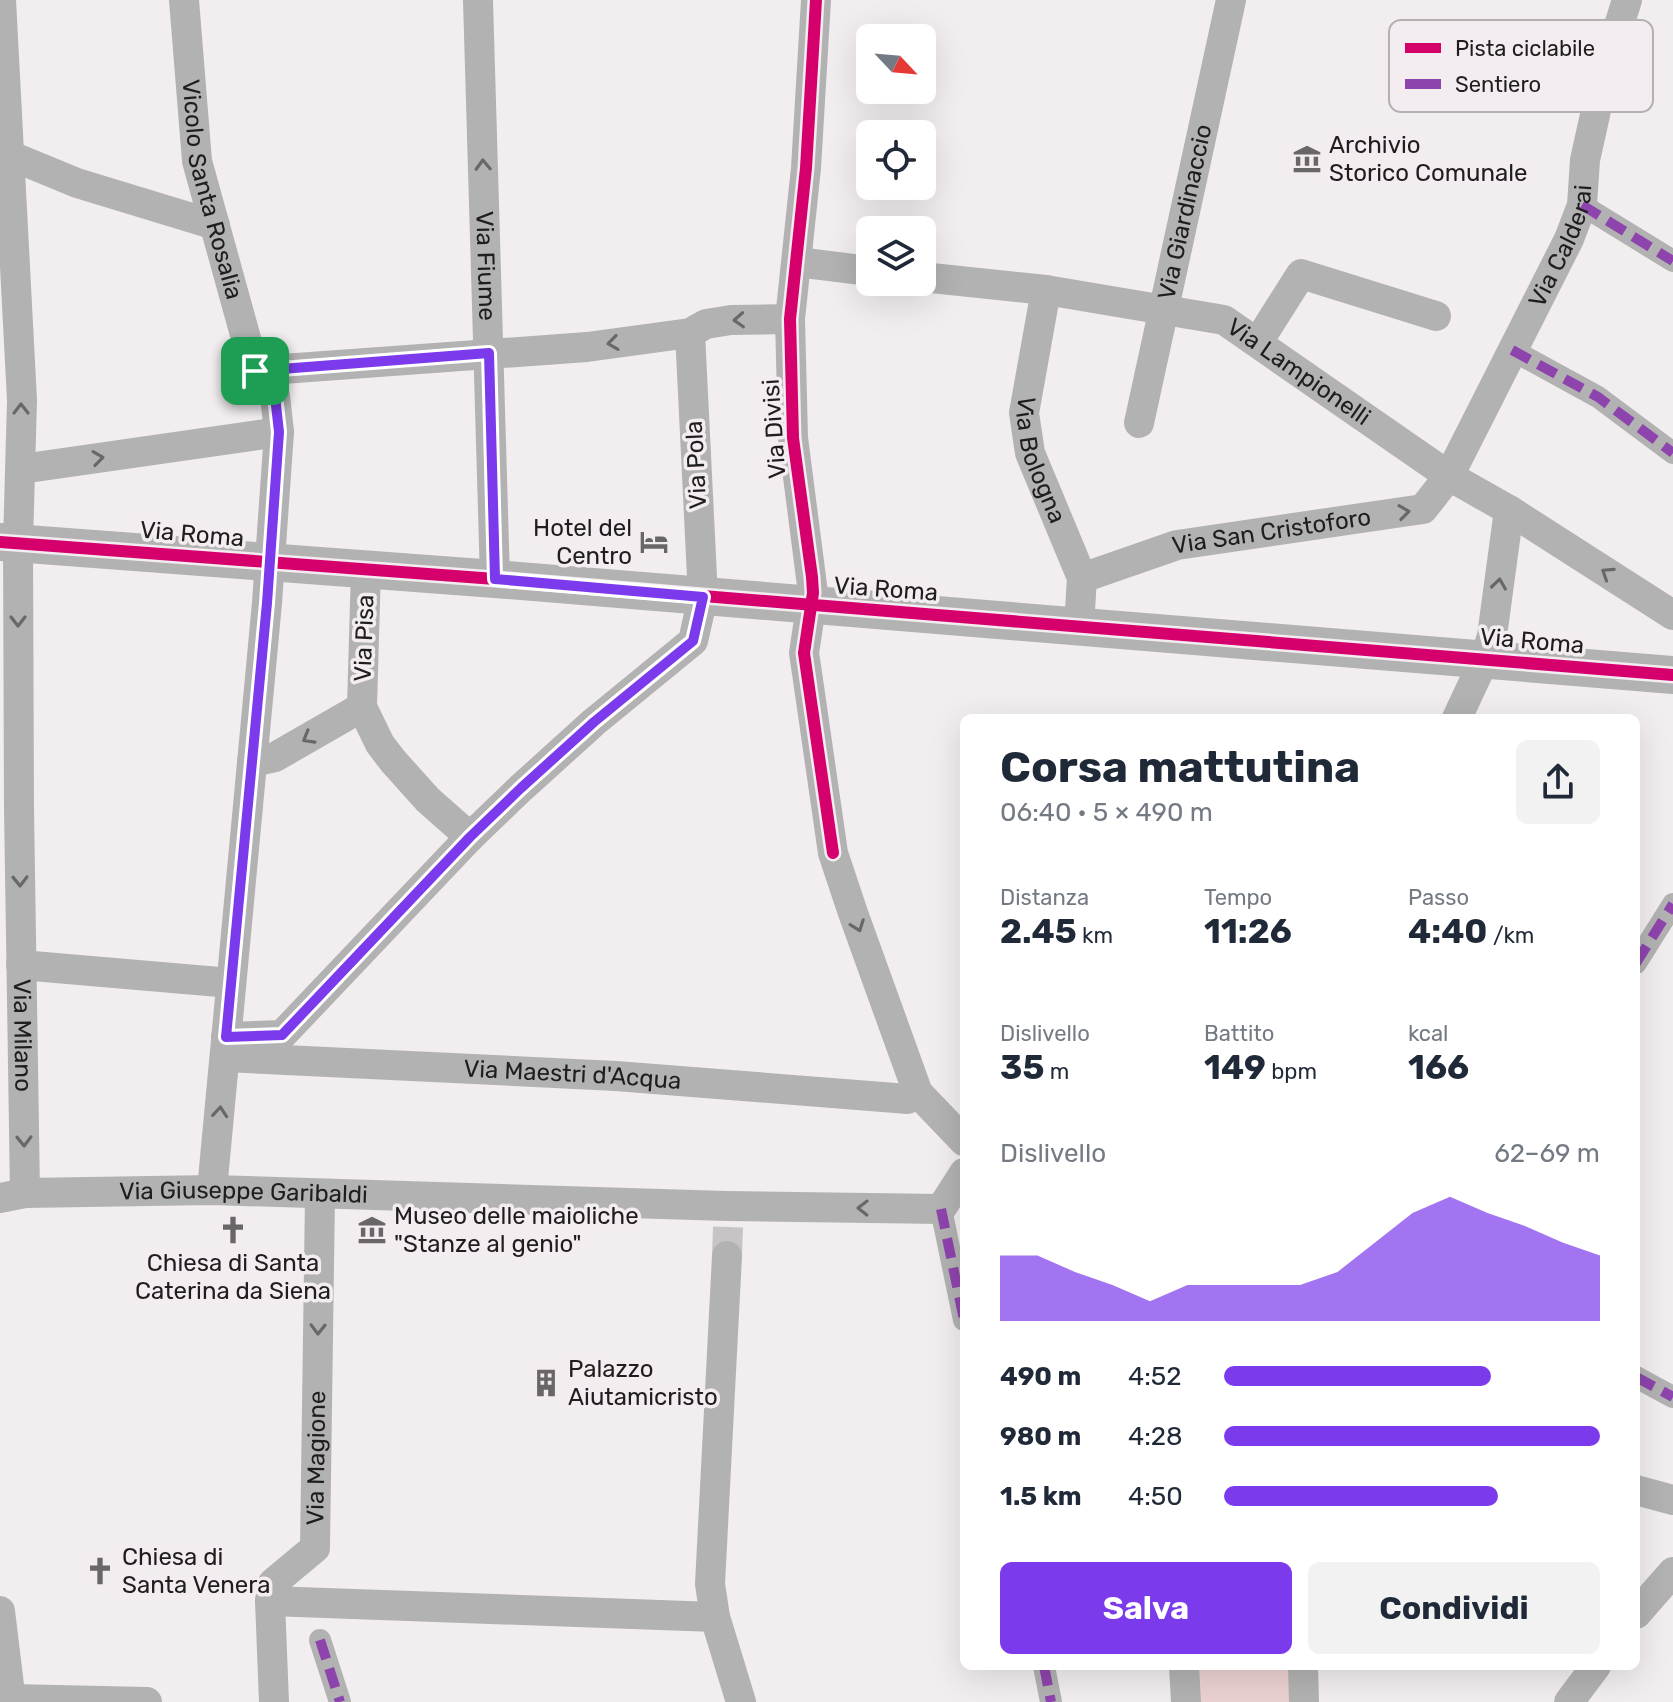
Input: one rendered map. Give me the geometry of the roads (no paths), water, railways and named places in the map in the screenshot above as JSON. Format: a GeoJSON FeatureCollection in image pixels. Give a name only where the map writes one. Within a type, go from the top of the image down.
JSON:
{"type":"FeatureCollection","features":[{"type":"Feature","properties":{"kind":"street","name":"Via Milano"},"geometry":{"type":"LineString","coordinates":[[1,0],[9,155],[8,317],[22,400],[21,469],[9,542],[10,810],[21,965],[13,1196]]}},
{"type":"Feature","properties":{"kind":"street","name":"Vicolo Santa Rosalia"},"geometry":{"type":"LineString","coordinates":[[184,0],[197,161],[255,371],[275,396],[279,432],[270,562],[212,1190]]}},
{"type":"Feature","properties":{"kind":"street","name":"Via Fiume"},"geometry":{"type":"LineString","coordinates":[[478,0],[495,579]]}},
{"type":"Feature","properties":{"kind":"street","name":"Via Divisi"},"geometry":{"type":"LineString","coordinates":[[816,0],[790,319],[793,438],[813,593],[804,653],[833,853],[918,1093],[960,1137]]}},
{"type":"Feature","properties":{"kind":"street","name":"Via Giardinaccio"},"geometry":{"type":"LineString","coordinates":[[1139,423],[1231,0]]}},
{"type":"Feature","properties":{"kind":"street","name":"Via Calderai"},"geometry":{"type":"LineString","coordinates":[[1621,20],[1627,0]]}},
{"type":"Feature","properties":{"kind":"street","name":"Via Calderai"},"geometry":{"type":"LineString","coordinates":[[1449,476],[1569,239],[1582,205],[1585,160],[1596,112]]}},
{"type":"Feature","properties":{"kind":"street"},"geometry":{"type":"LineString","coordinates":[[9,155],[77,183],[215,225]]}},
{"type":"Feature","properties":{"kind":"street"},"geometry":{"type":"LineString","coordinates":[[1582,205],[1673,261]]}},
{"type":"Feature","properties":{"kind":"street"},"geometry":{"type":"LineString","coordinates":[[797,262],[856,269]]}},
{"type":"Feature","properties":{"kind":"street"},"geometry":{"type":"LineString","coordinates":[[1258,342],[1301,274],[1436,316]]}},
{"type":"Feature","properties":{"kind":"street","name":"Via Lampionelli"},"geometry":{"type":"LineString","coordinates":[[936,278],[1046,290],[1224,320],[1449,476],[1509,510],[1673,615]]}},
{"type":"Feature","properties":{"kind":"street","name":"Via Bologna"},"geometry":{"type":"LineString","coordinates":[[1046,290],[1024,413],[1030,453],[1082,578],[1079,626]]}},
{"type":"Feature","properties":{"kind":"street"},"geometry":{"type":"LineString","coordinates":[[255,371],[587,347],[690,333],[706,324],[731,320],[790,319]]}},
{"type":"Feature","properties":{"kind":"street","name":"Via Pola"},"geometry":{"type":"LineString","coordinates":[[226,1047],[282,1035],[470,837],[594,722],[693,641],[703,597],[690,333]]}},
{"type":"Feature","properties":{"kind":"street"},"geometry":{"type":"LineString","coordinates":[[1512,350],[1598,397],[1673,453]]}},
{"type":"Feature","properties":{"kind":"street"},"geometry":{"type":"LineString","coordinates":[[21,469],[279,432]]}},
{"type":"Feature","properties":{"kind":"street","name":"Via San Cristoforo"},"geometry":{"type":"LineString","coordinates":[[1082,578],[1177,545],[1423,509],[1449,476]]}},
{"type":"Feature","properties":{"kind":"street"},"geometry":{"type":"LineString","coordinates":[[1459,714],[1492,636],[1509,510]]}},
{"type":"Feature","properties":{"kind":"street","name":"Via Roma"},"geometry":{"type":"LineString","coordinates":[[9,542],[366,568],[1673,675]]}},
{"type":"Feature","properties":{"kind":"street","name":"Via Pisa"},"geometry":{"type":"LineString","coordinates":[[362,707],[366,568]]}},
{"type":"Feature","properties":{"kind":"street"},"geometry":{"type":"LineString","coordinates":[[252,762],[275,757],[362,707],[380,744],[393,761],[428,800],[470,837]]}},
{"type":"Feature","properties":{"kind":"street"},"geometry":{"type":"LineString","coordinates":[[1640,957],[1673,904]]}},
{"type":"Feature","properties":{"kind":"street"},"geometry":{"type":"LineString","coordinates":[[21,965],[231,983]]}},
{"type":"Feature","properties":{"kind":"street","name":"Via Maestri d'Acqua"},"geometry":{"type":"LineString","coordinates":[[226,1047],[908,1099],[918,1093]]}},
{"type":"Feature","properties":{"kind":"street"},"geometry":{"type":"LineString","coordinates":[[960,1179],[941,1209],[960,1301]]}},
{"type":"Feature","properties":{"kind":"street","name":"Via Giuseppe Garibaldi"},"geometry":{"type":"LineString","coordinates":[[13,1196],[212,1190],[320,1195],[727,1230],[941,1209]]}},
{"type":"Feature","properties":{"kind":"street","name":"Via Magione"},"geometry":{"type":"LineString","coordinates":[[270,1601],[273,1583],[315,1548],[320,1195]]}},
{"type":"Feature","properties":{"kind":"street"},"geometry":{"type":"LineString","coordinates":[[727,1230],[710,1584],[715,1617],[741,1702]]}},
{"type":"Feature","properties":{"kind":"street"},"geometry":{"type":"LineString","coordinates":[[1640,1379],[1673,1397]]}},
{"type":"Feature","properties":{"kind":"street"},"geometry":{"type":"LineString","coordinates":[[1640,1491],[1673,1500]]}},
{"type":"Feature","properties":{"kind":"street"},"geometry":{"type":"LineString","coordinates":[[1640,1609],[1673,1572]]}},
{"type":"Feature","properties":{"kind":"street"},"geometry":{"type":"LineString","coordinates":[[274,1702],[270,1601],[715,1617]]}},
{"type":"Feature","properties":{"kind":"street"},"geometry":{"type":"LineString","coordinates":[[0,1611],[11,1700],[147,1702]]}},
{"type":"Feature","properties":{"kind":"street"},"geometry":{"type":"LineString","coordinates":[[320,1640],[340,1702]]}},
{"type":"Feature","properties":{"kind":"street"},"geometry":{"type":"LineString","coordinates":[[1045,1670],[1051,1702]]}},
{"type":"Feature","properties":{"kind":"street"},"geometry":{"type":"LineString","coordinates":[[1184,1670],[1186,1702]]}},
{"type":"Feature","properties":{"kind":"street"},"geometry":{"type":"LineString","coordinates":[[1303,1670],[1304,1702]]}},
{"type":"Feature","properties":{"kind":"street"},"geometry":{"type":"LineString","coordinates":[[1569,1702],[1593,1670]]}},
{"type":"Feature","properties":{"kind":"tunnel"},"geometry":{"type":"LineString","coordinates":[[727,1256],[728,1227]]}},
{"type":"Feature","properties":{"kind":"place","name":"Archivio Storico Comunale"},"geometry":{"type":"Point","coordinates":[1307,159]}},
{"type":"Feature","properties":{"kind":"place","name":"Hotel del Centro"},"geometry":{"type":"Point","coordinates":[654,542]}},
{"type":"Feature","properties":{"kind":"place","name":"Chiesa di Santa Caterina da Siena"},"geometry":{"type":"Point","coordinates":[233,1230]}},
{"type":"Feature","properties":{"kind":"place","name":"Museo delle maioliche \"Stanze al genio\""},"geometry":{"type":"Point","coordinates":[372,1230]}},
{"type":"Feature","properties":{"kind":"place","name":"Palazzo Aiutamicristo"},"geometry":{"type":"Point","coordinates":[546,1383]}},
{"type":"Feature","properties":{"kind":"place","name":"Chiesa di Santa Venera"},"geometry":{"type":"Point","coordinates":[100,1571]}}]}
